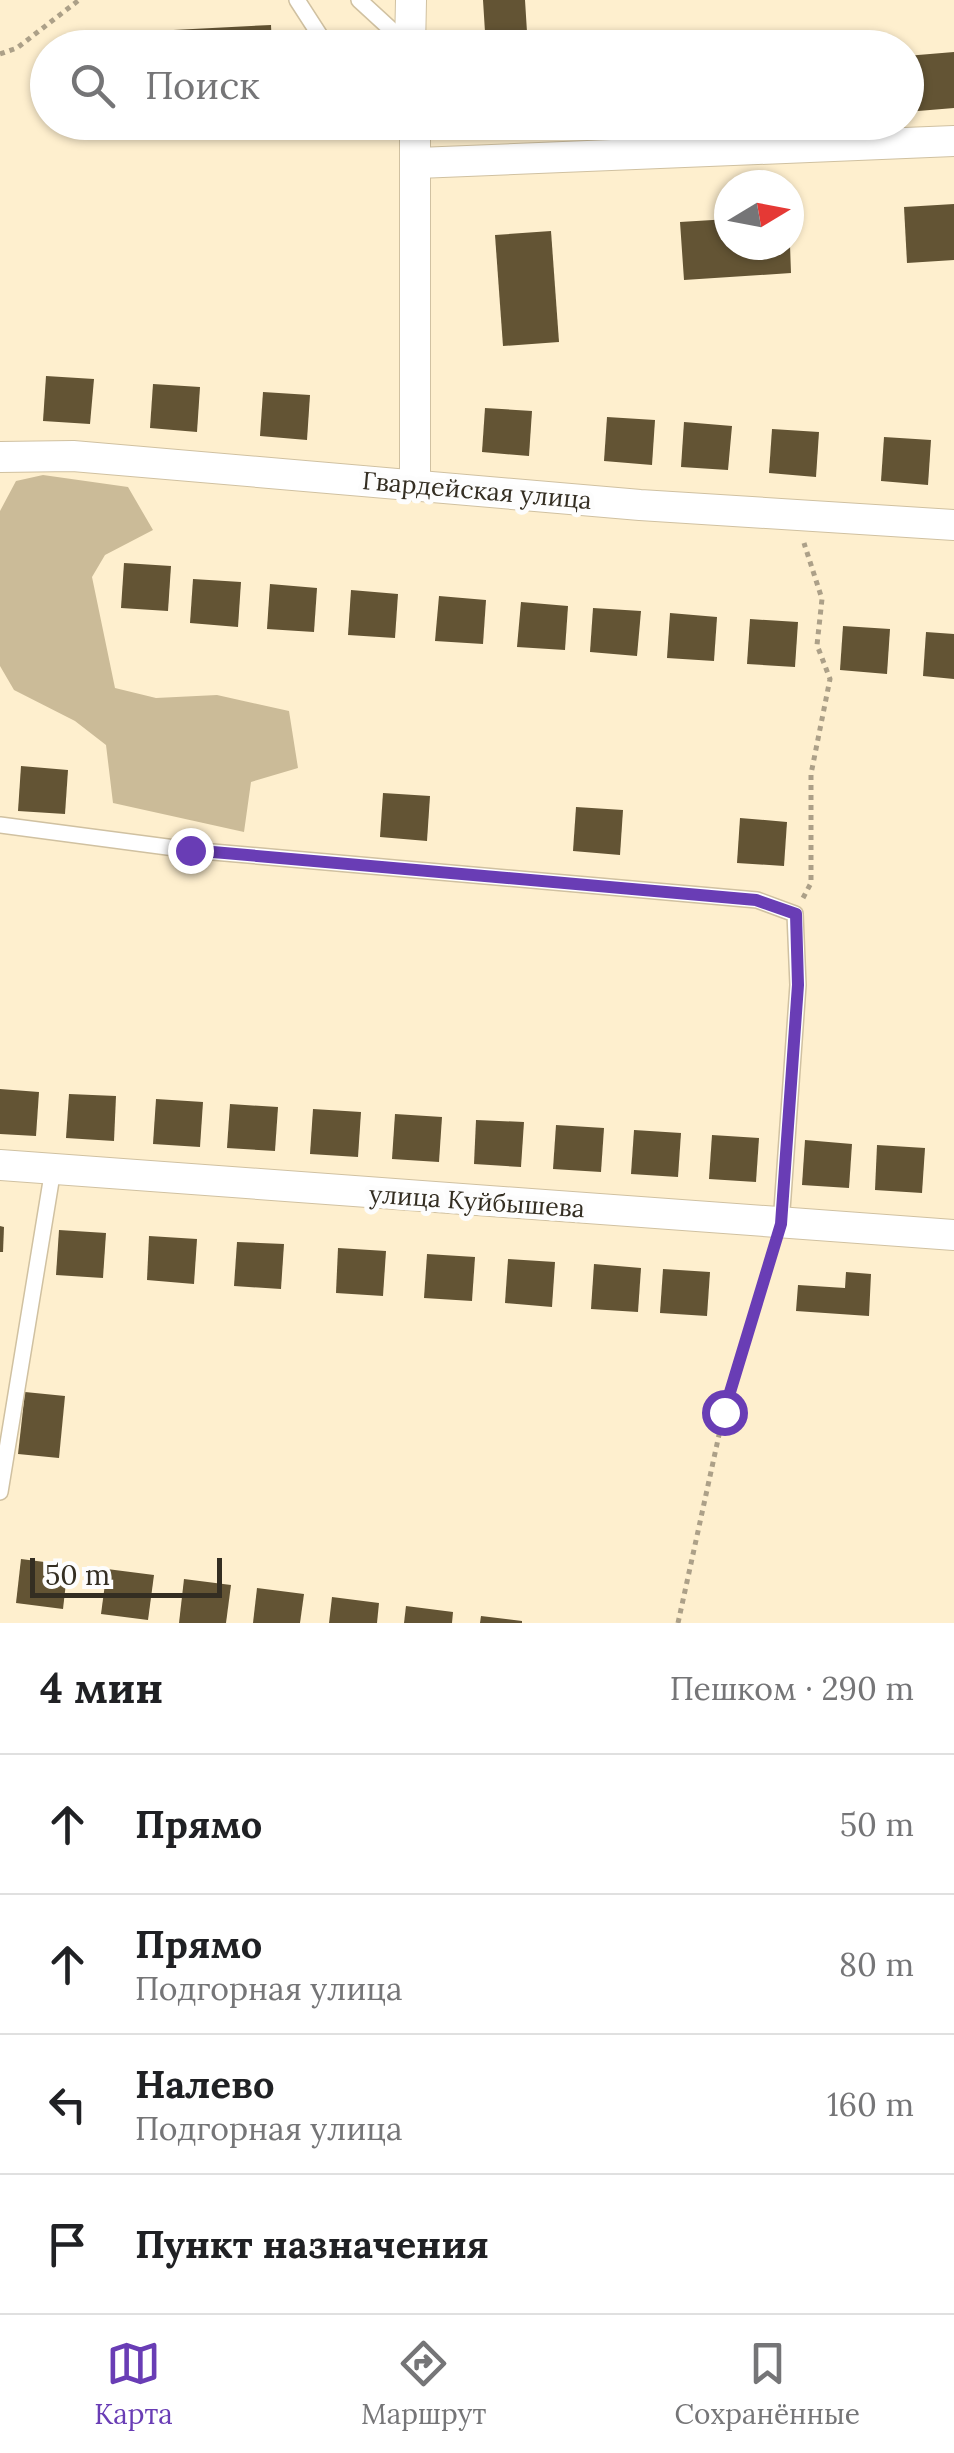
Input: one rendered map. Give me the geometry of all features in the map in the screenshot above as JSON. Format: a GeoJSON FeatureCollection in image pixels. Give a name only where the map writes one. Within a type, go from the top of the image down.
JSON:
{"type":"FeatureCollection","features":[{"type":"Feature","properties":{"kind":"street"},"geometry":{"type":"LineString","coordinates":[[410,30],[411,0]]}},
{"type":"Feature","properties":{"kind":"street"},"geometry":{"type":"LineString","coordinates":[[416,140],[416,483]]}},
{"type":"Feature","properties":{"kind":"street"},"geometry":{"type":"LineString","coordinates":[[418,163],[954,140]]}},
{"type":"Feature","properties":{"kind":"street","name":"Гвардейская улица"},"geometry":{"type":"LineString","coordinates":[[0,457],[73,456],[640,505],[954,525]]}},
{"type":"Feature","properties":{"kind":"street","name":"улица Куйбышева"},"geometry":{"type":"LineString","coordinates":[[0,1165],[954,1235]]}},
{"type":"Feature","properties":{"kind":"lane"},"geometry":{"type":"LineString","coordinates":[[297,0],[316,30]]}},
{"type":"Feature","properties":{"kind":"lane"},"geometry":{"type":"LineString","coordinates":[[360,0],[392,30]]}},
{"type":"Feature","properties":{"kind":"lane"},"geometry":{"type":"LineString","coordinates":[[0,825],[190,850],[756,900],[796,914],[798,985],[781,1224]]}},
{"type":"Feature","properties":{"kind":"lane"},"geometry":{"type":"LineString","coordinates":[[0,1492],[53,1169]]}},
{"type":"Feature","properties":{"kind":"path"},"geometry":{"type":"LineString","coordinates":[[41,30],[80,0]]}},
{"type":"Feature","properties":{"kind":"path"},"geometry":{"type":"LineString","coordinates":[[0,54],[30,38]]}},
{"type":"Feature","properties":{"kind":"path"},"geometry":{"type":"LineString","coordinates":[[793,513],[822,599],[817,645],[830,679],[811,774],[811,883],[796,914]]}},
{"type":"Feature","properties":{"kind":"path"},"geometry":{"type":"LineString","coordinates":[[678,1623],[724,1412],[781,1224]]}},
{"type":"Feature","properties":{"kind":"shaded area"},"geometry":{"type":"Polygon","coordinates":[[[43,475],[128,487],[153,530],[105,555],[92,577],[115,688],[156,698],[217,695],[289,711],[298,768],[251,782],[244,832],[113,803],[106,745],[75,721],[14,690],[0,666],[0,511],[16,481],[43,475]]]}},
{"type":"Feature","properties":{"kind":"building"},"geometry":{"type":"Polygon","coordinates":[[[483,0],[525,0],[527,30],[485,30],[483,0]]]}},
{"type":"Feature","properties":{"kind":"building"},"geometry":{"type":"Polygon","coordinates":[[[271,25],[271,30],[174,30],[271,25]]]}},
{"type":"Feature","properties":{"kind":"building"},"geometry":{"type":"Polygon","coordinates":[[[954,52],[954,108],[924,110],[924,54],[954,52]]]}},
{"type":"Feature","properties":{"kind":"building"},"geometry":{"type":"Polygon","coordinates":[[[954,204],[954,260],[907,263],[904,207],[954,204]]]}},
{"type":"Feature","properties":{"kind":"building"},"geometry":{"type":"Polygon","coordinates":[[[714,220],[714,260],[791,260],[791,273],[684,280],[680,222],[714,220]]]}},
{"type":"Feature","properties":{"kind":"building"},"geometry":{"type":"Polygon","coordinates":[[[551,231],[559,342],[503,346],[495,235],[551,231]]]}},
{"type":"Feature","properties":{"kind":"building"},"geometry":{"type":"Polygon","coordinates":[[[46,376],[94,379],[90,424],[43,421],[46,376]]]}},
{"type":"Feature","properties":{"kind":"building"},"geometry":{"type":"Polygon","coordinates":[[[153,384],[200,387],[197,432],[150,428],[153,384]]]}},
{"type":"Feature","properties":{"kind":"building"},"geometry":{"type":"Polygon","coordinates":[[[263,392],[310,395],[307,440],[260,436],[263,392]]]}},
{"type":"Feature","properties":{"kind":"building"},"geometry":{"type":"Polygon","coordinates":[[[485,408],[532,411],[529,456],[482,452],[485,408]]]}},
{"type":"Feature","properties":{"kind":"building"},"geometry":{"type":"Polygon","coordinates":[[[607,417],[655,420],[652,465],[604,461],[607,417]]]}},
{"type":"Feature","properties":{"kind":"building"},"geometry":{"type":"Polygon","coordinates":[[[684,422],[732,426],[728,470],[681,467],[684,422]]]}},
{"type":"Feature","properties":{"kind":"building"},"geometry":{"type":"Polygon","coordinates":[[[772,429],[819,432],[816,477],[769,473],[772,429]]]}},
{"type":"Feature","properties":{"kind":"building"},"geometry":{"type":"Polygon","coordinates":[[[884,437],[931,440],[928,485],[881,481],[884,437]]]}},
{"type":"Feature","properties":{"kind":"building"},"geometry":{"type":"Polygon","coordinates":[[[124,563],[171,566],[168,611],[121,608],[124,563]]]}},
{"type":"Feature","properties":{"kind":"building"},"geometry":{"type":"Polygon","coordinates":[[[193,579],[241,582],[238,627],[190,623],[193,579]]]}},
{"type":"Feature","properties":{"kind":"building"},"geometry":{"type":"Polygon","coordinates":[[[270,584],[317,588],[314,632],[267,629],[270,584]]]}},
{"type":"Feature","properties":{"kind":"building"},"geometry":{"type":"Polygon","coordinates":[[[351,590],[398,594],[395,638],[348,635],[351,590]]]}},
{"type":"Feature","properties":{"kind":"building"},"geometry":{"type":"Polygon","coordinates":[[[439,596],[486,600],[483,644],[435,641],[439,596]]]}},
{"type":"Feature","properties":{"kind":"building"},"geometry":{"type":"Polygon","coordinates":[[[521,602],[568,606],[565,650],[517,647],[521,602]]]}},
{"type":"Feature","properties":{"kind":"building"},"geometry":{"type":"Polygon","coordinates":[[[593,608],[641,611],[637,656],[590,652],[593,608]]]}},
{"type":"Feature","properties":{"kind":"building"},"geometry":{"type":"Polygon","coordinates":[[[670,613],[717,617],[714,661],[667,658],[670,613]]]}},
{"type":"Feature","properties":{"kind":"building"},"geometry":{"type":"Polygon","coordinates":[[[750,619],[798,622],[795,667],[747,664],[750,619]]]}},
{"type":"Feature","properties":{"kind":"building"},"geometry":{"type":"Polygon","coordinates":[[[843,626],[890,629],[887,674],[840,670],[843,626]]]}},
{"type":"Feature","properties":{"kind":"building"},"geometry":{"type":"Polygon","coordinates":[[[926,632],[954,634],[954,679],[923,676],[926,632]]]}},
{"type":"Feature","properties":{"kind":"building"},"geometry":{"type":"Polygon","coordinates":[[[21,766],[68,770],[65,814],[18,811],[21,766]]]}},
{"type":"Feature","properties":{"kind":"building"},"geometry":{"type":"Polygon","coordinates":[[[383,793],[430,796],[427,841],[380,837],[383,793]]]}},
{"type":"Feature","properties":{"kind":"building"},"geometry":{"type":"Polygon","coordinates":[[[576,807],[623,810],[620,855],[573,851],[576,807]]]}},
{"type":"Feature","properties":{"kind":"building"},"geometry":{"type":"Polygon","coordinates":[[[740,818],[787,822],[784,866],[737,863],[740,818]]]}},
{"type":"Feature","properties":{"kind":"building"},"geometry":{"type":"Polygon","coordinates":[[[0,1089],[39,1092],[36,1136],[0,1134],[0,1089]]]}},
{"type":"Feature","properties":{"kind":"building"},"geometry":{"type":"Polygon","coordinates":[[[69,1094],[116,1096],[114,1141],[66,1138],[69,1094]]]}},
{"type":"Feature","properties":{"kind":"building"},"geometry":{"type":"Polygon","coordinates":[[[156,1099],[203,1102],[200,1147],[153,1144],[156,1099]]]}},
{"type":"Feature","properties":{"kind":"building"},"geometry":{"type":"Polygon","coordinates":[[[230,1104],[278,1107],[275,1151],[227,1148],[230,1104]]]}},
{"type":"Feature","properties":{"kind":"building"},"geometry":{"type":"Polygon","coordinates":[[[313,1109],[361,1112],[358,1157],[310,1154],[313,1109]]]}},
{"type":"Feature","properties":{"kind":"building"},"geometry":{"type":"Polygon","coordinates":[[[395,1114],[442,1117],[439,1162],[392,1159],[395,1114]]]}},
{"type":"Feature","properties":{"kind":"building"},"geometry":{"type":"Polygon","coordinates":[[[476,1120],[524,1122],[521,1167],[474,1164],[476,1120]]]}},
{"type":"Feature","properties":{"kind":"building"},"geometry":{"type":"Polygon","coordinates":[[[556,1125],[604,1128],[601,1172],[553,1169],[556,1125]]]}},
{"type":"Feature","properties":{"kind":"building"},"geometry":{"type":"Polygon","coordinates":[[[634,1130],[681,1133],[678,1177],[631,1174],[634,1130]]]}},
{"type":"Feature","properties":{"kind":"building"},"geometry":{"type":"Polygon","coordinates":[[[712,1135],[759,1138],[756,1182],[709,1179],[712,1135]]]}},
{"type":"Feature","properties":{"kind":"building"},"geometry":{"type":"Polygon","coordinates":[[[805,1140],[852,1144],[849,1188],[802,1185],[805,1140]]]}},
{"type":"Feature","properties":{"kind":"building"},"geometry":{"type":"Polygon","coordinates":[[[877,1145],[925,1148],[922,1193],[875,1190],[877,1145]]]}},
{"type":"Feature","properties":{"kind":"building"},"geometry":{"type":"Polygon","coordinates":[[[0,1226],[4,1227],[3,1252],[0,1252],[0,1226]]]}},
{"type":"Feature","properties":{"kind":"building"},"geometry":{"type":"Polygon","coordinates":[[[59,1230],[106,1233],[103,1278],[56,1275],[59,1230]]]}},
{"type":"Feature","properties":{"kind":"building"},"geometry":{"type":"Polygon","coordinates":[[[149,1236],[197,1239],[194,1284],[147,1280],[149,1236]]]}},
{"type":"Feature","properties":{"kind":"building"},"geometry":{"type":"Polygon","coordinates":[[[237,1242],[284,1244],[281,1289],[234,1286],[237,1242]]]}},
{"type":"Feature","properties":{"kind":"building"},"geometry":{"type":"Polygon","coordinates":[[[338,1248],[386,1251],[383,1296],[336,1293],[338,1248]]]}},
{"type":"Feature","properties":{"kind":"building"},"geometry":{"type":"Polygon","coordinates":[[[427,1254],[475,1257],[472,1301],[424,1298],[427,1254]]]}},
{"type":"Feature","properties":{"kind":"building"},"geometry":{"type":"Polygon","coordinates":[[[508,1259],[555,1262],[552,1307],[505,1303],[508,1259]]]}},
{"type":"Feature","properties":{"kind":"building"},"geometry":{"type":"Polygon","coordinates":[[[594,1264],[641,1268],[638,1312],[591,1309],[594,1264]]]}},
{"type":"Feature","properties":{"kind":"building"},"geometry":{"type":"Polygon","coordinates":[[[663,1269],[710,1272],[707,1316],[660,1313],[663,1269]]]}},
{"type":"Feature","properties":{"kind":"building"},"geometry":{"type":"Polygon","coordinates":[[[846,1272],[871,1274],[869,1316],[796,1311],[798,1285],[845,1288],[846,1272]]]}},
{"type":"Feature","properties":{"kind":"building"},"geometry":{"type":"Polygon","coordinates":[[[25,1392],[65,1396],[59,1458],[18,1454],[25,1392]]]}},
{"type":"Feature","properties":{"kind":"building"},"geometry":{"type":"Polygon","coordinates":[[[21,1559],[68,1565],[63,1609],[16,1603],[21,1559]]]}},
{"type":"Feature","properties":{"kind":"building"},"geometry":{"type":"Polygon","coordinates":[[[107,1569],[154,1575],[148,1620],[101,1614],[107,1569]]]}},
{"type":"Feature","properties":{"kind":"building"},"geometry":{"type":"Polygon","coordinates":[[[184,1579],[231,1585],[226,1623],[179,1623],[184,1579]]]}},
{"type":"Feature","properties":{"kind":"building"},"geometry":{"type":"Polygon","coordinates":[[[257,1588],[304,1594],[300,1623],[253,1623],[257,1588]]]}},
{"type":"Feature","properties":{"kind":"building"},"geometry":{"type":"Polygon","coordinates":[[[332,1597],[379,1603],[377,1623],[329,1623],[332,1597]]]}},
{"type":"Feature","properties":{"kind":"building"},"geometry":{"type":"Polygon","coordinates":[[[406,1606],[453,1612],[452,1623],[404,1623],[406,1606]]]}},
{"type":"Feature","properties":{"kind":"building"},"geometry":{"type":"Polygon","coordinates":[[[481,1616],[522,1621],[522,1623],[480,1623],[481,1616]]]}},
{"type":"Feature","properties":{"kind":"route"},"geometry":{"type":"LineString","coordinates":[[190,850],[756,900],[796,914],[798,985],[781,1224],[724,1412]]}}]}
